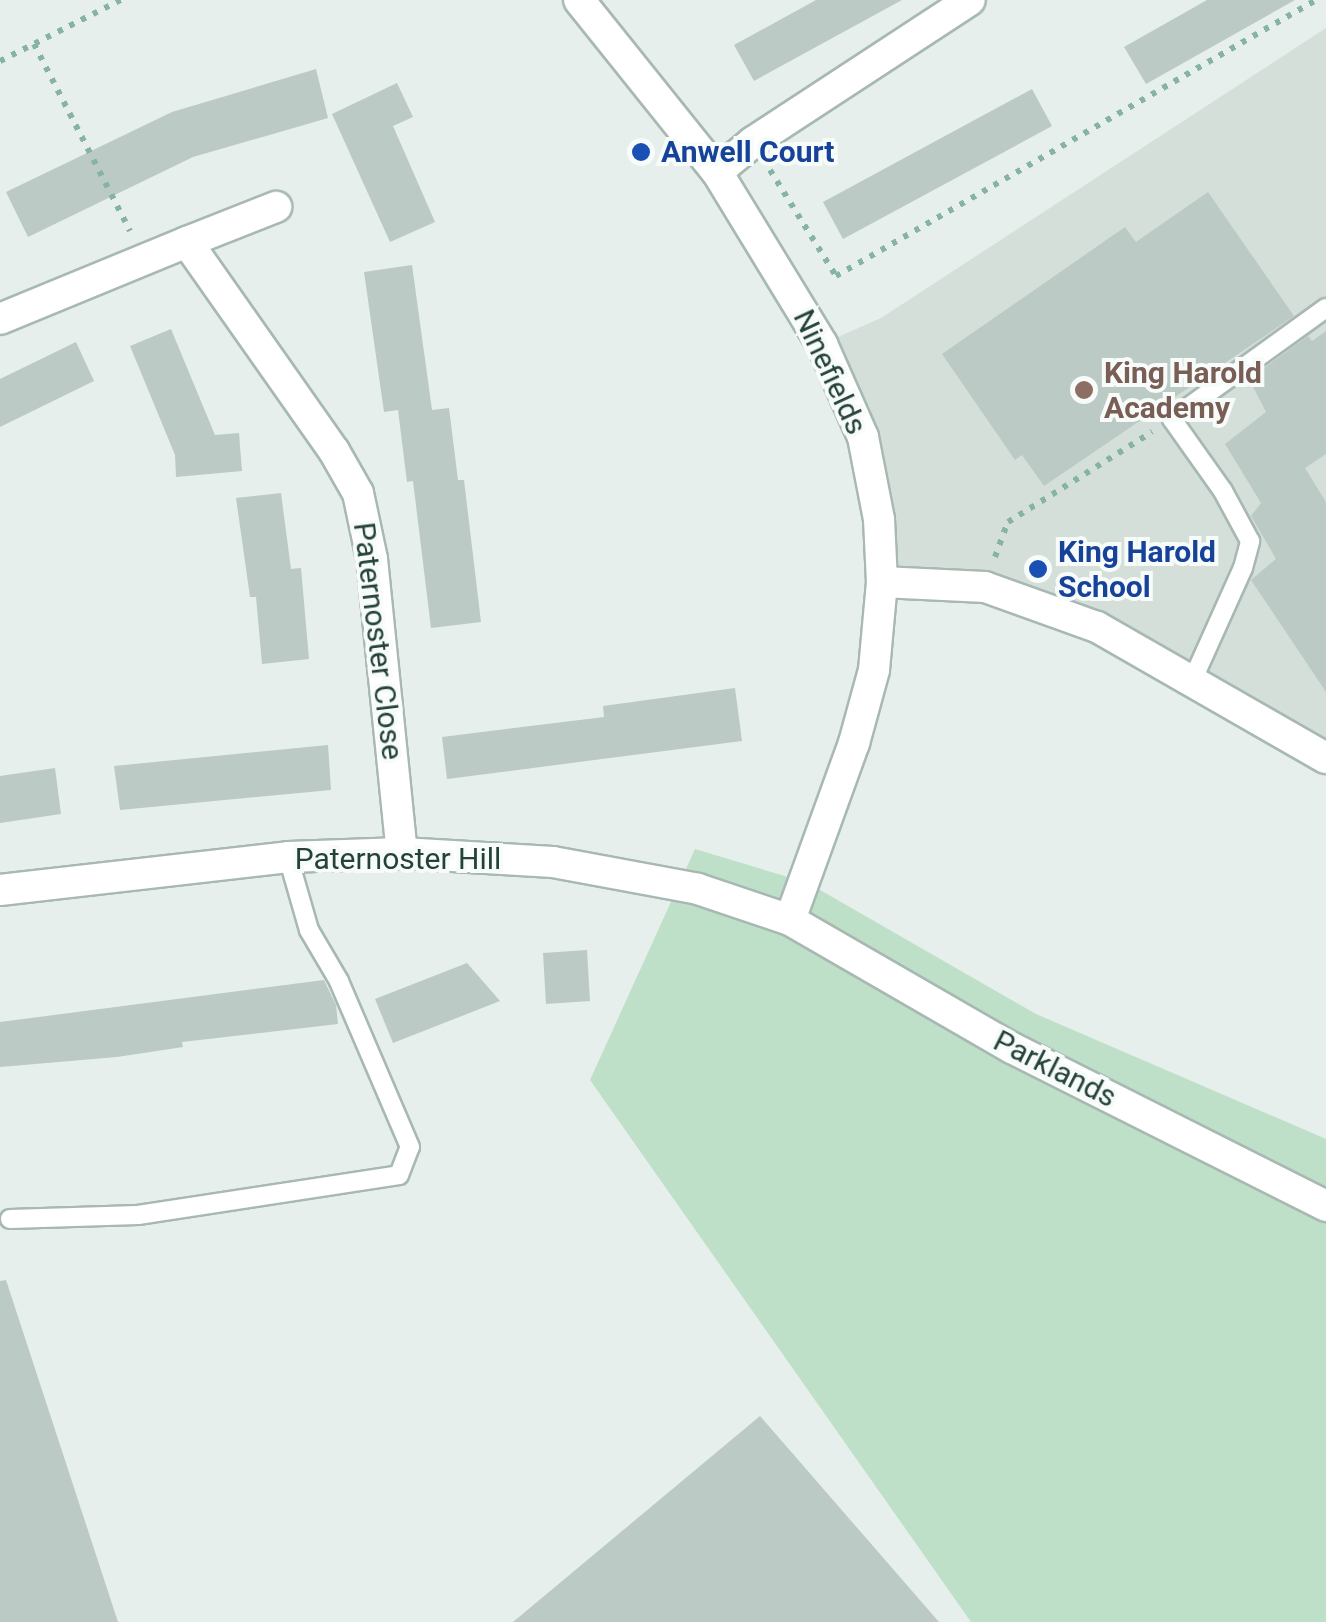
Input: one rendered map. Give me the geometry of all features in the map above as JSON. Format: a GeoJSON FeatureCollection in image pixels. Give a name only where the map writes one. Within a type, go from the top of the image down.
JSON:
{"type":"FeatureCollection","features":[{"type":"Feature","properties":{"kind":"street","name":"Ninefields"},"geometry":{"type":"LineString","coordinates":[[578,0],[717,172],[822,344],[863,437],[879,519],[882,582],[874,670],[854,743],[790,920]]}},
{"type":"Feature","properties":{"kind":"street"},"geometry":{"type":"LineString","coordinates":[[717,172],[752,142],[958,3]]}},
{"type":"Feature","properties":{"kind":"street"},"geometry":{"type":"LineString","coordinates":[[0,319],[276,207]]}},
{"type":"Feature","properties":{"kind":"street","name":"Paternoster Close"},"geometry":{"type":"LineString","coordinates":[[187,242],[334,450],[358,493],[372,559],[402,853]]}},
{"type":"Feature","properties":{"kind":"street"},"geometry":{"type":"LineString","coordinates":[[882,582],[985,587],[1097,627],[1326,758]]}},
{"type":"Feature","properties":{"kind":"street","name":"Paternoster Hill"},"geometry":{"type":"LineString","coordinates":[[0,890],[288,857],[402,853],[553,862],[626,872],[698,889],[790,920]]}},
{"type":"Feature","properties":{"kind":"street","name":"Parklands"},"geometry":{"type":"LineString","coordinates":[[790,920],[1012,1048],[1326,1206]]}},
{"type":"Feature","properties":{"kind":"lane"},"geometry":{"type":"LineString","coordinates":[[1193,679],[1243,568],[1250,541],[1223,491],[1172,419],[1326,308]]}},
{"type":"Feature","properties":{"kind":"lane"},"geometry":{"type":"LineString","coordinates":[[10,1219],[138,1215],[400,1175],[410,1147],[340,982],[309,930],[288,857]]}},
{"type":"Feature","properties":{"kind":"path"},"geometry":{"type":"LineString","coordinates":[[0,62],[121,0]]}},
{"type":"Feature","properties":{"kind":"path"},"geometry":{"type":"LineString","coordinates":[[752,142],[836,276],[1316,0]]}},
{"type":"Feature","properties":{"kind":"path"},"geometry":{"type":"LineString","coordinates":[[34,44],[144,259]]}},
{"type":"Feature","properties":{"kind":"path"},"geometry":{"type":"LineString","coordinates":[[985,587],[1008,522],[1172,419]]}},
{"type":"Feature","properties":{"kind":"shaded area","name":"King Harold Academy"},"geometry":{"type":"Polygon","coordinates":[[[1326,28],[1326,758],[985,587],[882,582],[879,519],[822,344],[881,318],[1326,28]]]}},
{"type":"Feature","properties":{"kind":"green space"},"geometry":{"type":"Polygon","coordinates":[[[695,849],[808,883],[1036,1014],[1326,1139],[1326,1622],[971,1622],[590,1080],[695,849]]]}},
{"type":"Feature","properties":{"kind":"building"},"geometry":{"type":"Polygon","coordinates":[[[816,0],[902,0],[754,81],[734,45],[816,0]]]}},
{"type":"Feature","properties":{"kind":"building"},"geometry":{"type":"Polygon","coordinates":[[[1207,0],[1295,0],[1146,84],[1124,47],[1207,0]]]}},
{"type":"Feature","properties":{"kind":"building"},"geometry":{"type":"Polygon","coordinates":[[[316,69],[328,118],[193,157],[28,237],[6,192],[172,112],[316,69]]]}},
{"type":"Feature","properties":{"kind":"building"},"geometry":{"type":"Polygon","coordinates":[[[397,83],[413,117],[393,126],[435,222],[390,242],[332,114],[397,83]]]}},
{"type":"Feature","properties":{"kind":"building"},"geometry":{"type":"Polygon","coordinates":[[[1032,89],[1052,126],[843,239],[823,202],[1032,89]]]}},
{"type":"Feature","properties":{"kind":"building"},"geometry":{"type":"Polygon","coordinates":[[[1208,192],[1294,316],[1044,486],[1022,455],[1015,460],[942,354],[1125,227],[1136,242],[1208,192]]]}},
{"type":"Feature","properties":{"kind":"building"},"geometry":{"type":"Polygon","coordinates":[[[412,265],[432,410],[449,408],[458,480],[464,480],[481,622],[431,628],[413,481],[407,482],[398,410],[384,412],[364,272],[412,265]]]}},
{"type":"Feature","properties":{"kind":"building"},"geometry":{"type":"Polygon","coordinates":[[[171,329],[215,435],[239,433],[242,471],[176,477],[175,455],[130,346],[171,329]]]}},
{"type":"Feature","properties":{"kind":"building"},"geometry":{"type":"Polygon","coordinates":[[[1326,331],[1326,454],[1305,468],[1326,502],[1326,692],[1251,580],[1276,559],[1251,516],[1261,503],[1225,444],[1266,412],[1249,379],[1308,336],[1312,341],[1326,331]]]}},
{"type":"Feature","properties":{"kind":"building"},"geometry":{"type":"Polygon","coordinates":[[[76,342],[94,381],[0,427],[0,379],[76,342]]]}},
{"type":"Feature","properties":{"kind":"building"},"geometry":{"type":"Polygon","coordinates":[[[281,493],[291,569],[301,568],[309,659],[262,664],[256,597],[250,597],[236,498],[281,493]]]}},
{"type":"Feature","properties":{"kind":"building"},"geometry":{"type":"Polygon","coordinates":[[[735,688],[742,741],[447,779],[442,737],[604,717],[603,706],[735,688]]]}},
{"type":"Feature","properties":{"kind":"building"},"geometry":{"type":"Polygon","coordinates":[[[328,745],[331,790],[120,810],[114,766],[328,745]]]}},
{"type":"Feature","properties":{"kind":"building"},"geometry":{"type":"Polygon","coordinates":[[[55,768],[61,814],[0,823],[0,776],[55,768]]]}},
{"type":"Feature","properties":{"kind":"building"},"geometry":{"type":"Polygon","coordinates":[[[587,950],[590,1001],[546,1004],[543,953],[587,950]]]}},
{"type":"Feature","properties":{"kind":"building"},"geometry":{"type":"Polygon","coordinates":[[[467,963],[500,1001],[393,1043],[375,999],[467,963]]]}},
{"type":"Feature","properties":{"kind":"building"},"geometry":{"type":"Polygon","coordinates":[[[324,980],[336,1005],[338,1024],[182,1042],[183,1047],[117,1057],[0,1067],[0,1022],[324,980]]]}},
{"type":"Feature","properties":{"kind":"building"},"geometry":{"type":"Polygon","coordinates":[[[6,1280],[118,1622],[0,1622],[0,1281],[6,1280]]]}},
{"type":"Feature","properties":{"kind":"building"},"geometry":{"type":"Polygon","coordinates":[[[760,1416],[939,1622],[513,1622],[760,1416]]]}},
{"type":"Feature","properties":{"kind":"place","name":"Anwell Court"},"geometry":{"type":"Point","coordinates":[641,152]}},
{"type":"Feature","properties":{"kind":"place","name":"King Harold Academy"},"geometry":{"type":"Point","coordinates":[1084,390]}},
{"type":"Feature","properties":{"kind":"place","name":"King Harold School"},"geometry":{"type":"Point","coordinates":[1038,569]}}]}
